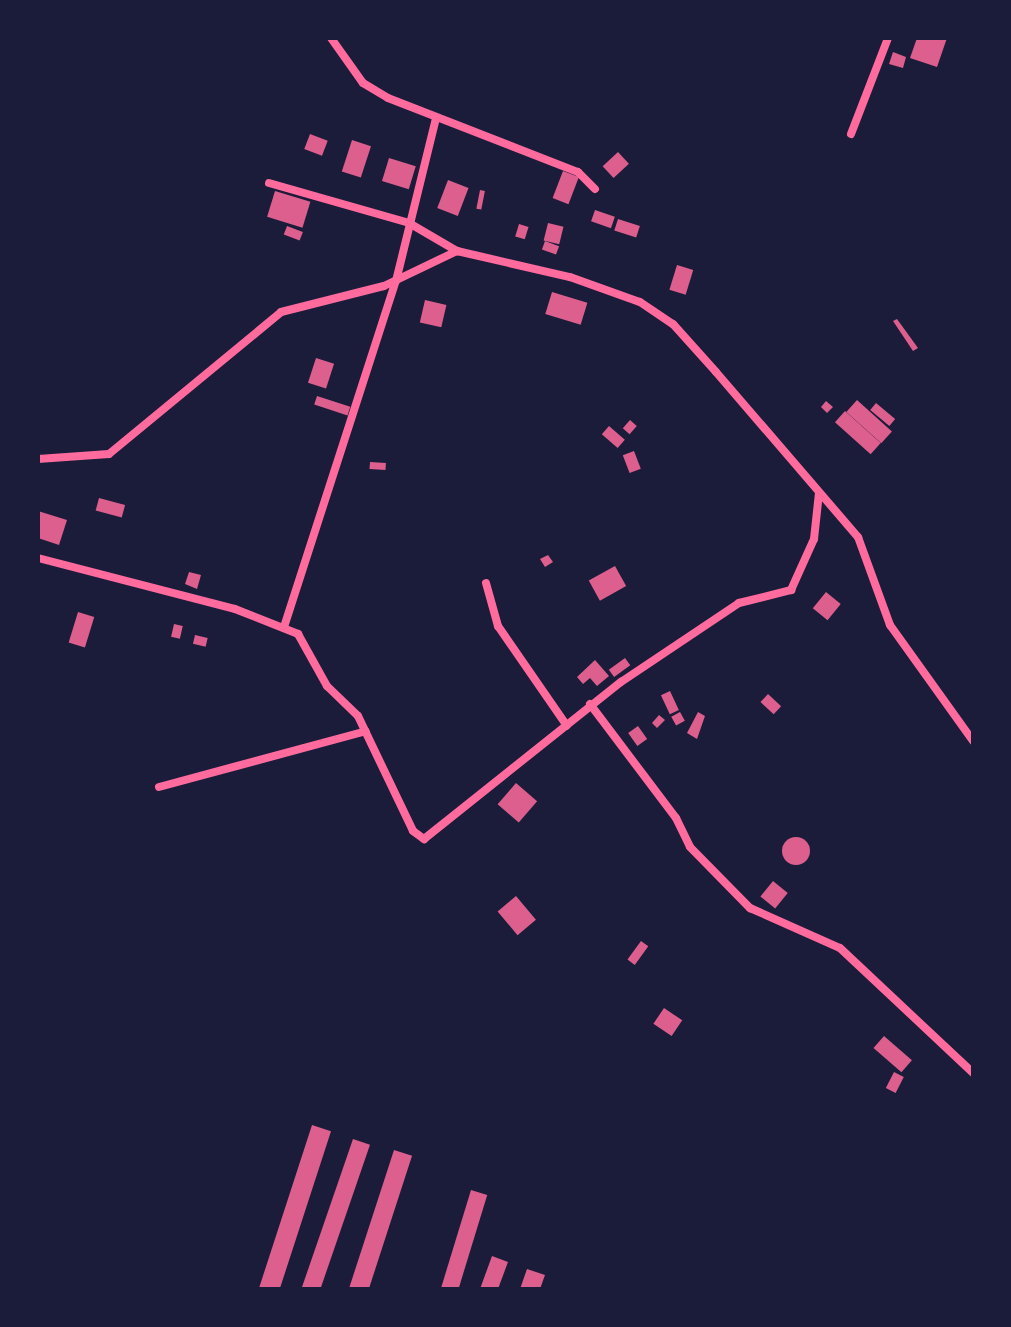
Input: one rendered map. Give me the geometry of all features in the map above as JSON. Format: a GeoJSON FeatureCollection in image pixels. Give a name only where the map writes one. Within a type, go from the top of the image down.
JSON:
{"type":"FeatureCollection","features":[{"type":"Feature","properties":{"kind":"street"},"geometry":{"type":"LineString","coordinates":[[331,38],[363,83],[436,118],[578,172],[595,189]]}},
{"type":"Feature","properties":{"kind":"street"},"geometry":{"type":"LineString","coordinates":[[851,134],[888,38]]}},
{"type":"Feature","properties":{"kind":"street"},"geometry":{"type":"LineString","coordinates":[[284,627],[396,281],[436,118]]}},
{"type":"Feature","properties":{"kind":"street"},"geometry":{"type":"LineString","coordinates":[[269,183],[409,223],[457,251]]}},
{"type":"Feature","properties":{"kind":"street"},"geometry":{"type":"LineString","coordinates":[[38,459],[109,454],[281,312],[396,281],[457,251],[482,251],[617,292],[673,324],[858,537],[890,625],[973,741]]}},
{"type":"Feature","properties":{"kind":"street"},"geometry":{"type":"LineString","coordinates":[[38,558],[284,627],[298,634],[327,686],[366,731],[413,831],[424,839],[567,726],[590,704],[739,603],[791,590],[814,539],[819,493]]}},
{"type":"Feature","properties":{"kind":"street"},"geometry":{"type":"LineString","coordinates":[[486,583],[498,626],[567,726]]}},
{"type":"Feature","properties":{"kind":"street"},"geometry":{"type":"LineString","coordinates":[[590,704],[676,818],[690,847],[750,908],[840,948],[973,1073]]}},
{"type":"Feature","properties":{"kind":"street"},"geometry":{"type":"LineString","coordinates":[[159,787],[366,731]]}},
{"type":"Feature","properties":{"kind":"building"},"geometry":{"type":"Polygon","coordinates":[[[917,38],[947,38],[937,67],[910,58],[917,38]]]}},
{"type":"Feature","properties":{"kind":"building"},"geometry":{"type":"Polygon","coordinates":[[[893,52],[906,57],[903,68],[889,64],[893,52]]]}},
{"type":"Feature","properties":{"kind":"building"},"geometry":{"type":"Polygon","coordinates":[[[310,134],[328,141],[322,156],[304,149],[310,134]]]}},
{"type":"Feature","properties":{"kind":"building"},"geometry":{"type":"Polygon","coordinates":[[[352,140],[371,146],[361,178],[342,171],[352,140]]]}},
{"type":"Feature","properties":{"kind":"building"},"geometry":{"type":"Polygon","coordinates":[[[618,152],[629,164],[614,178],[603,166],[618,152]]]}},
{"type":"Feature","properties":{"kind":"building"},"geometry":{"type":"Polygon","coordinates":[[[389,158],[416,166],[409,189],[382,181],[389,158]]]}},
{"type":"Feature","properties":{"kind":"building"},"geometry":{"type":"Polygon","coordinates":[[[563,171],[579,177],[568,204],[553,198],[563,171]]]}},
{"type":"Feature","properties":{"kind":"building"},"geometry":{"type":"Polygon","coordinates":[[[448,180],[469,188],[458,216],[437,208],[448,180]]]}},
{"type":"Feature","properties":{"kind":"building"},"geometry":{"type":"Polygon","coordinates":[[[480,190],[485,191],[481,210],[476,209],[480,190]]]}},
{"type":"Feature","properties":{"kind":"building"},"geometry":{"type":"Polygon","coordinates":[[[275,191],[310,202],[302,228],[267,217],[275,191]]]}},
{"type":"Feature","properties":{"kind":"building"},"geometry":{"type":"Polygon","coordinates":[[[595,210],[615,217],[611,228],[591,221],[595,210]]]}},
{"type":"Feature","properties":{"kind":"building"},"geometry":{"type":"Polygon","coordinates":[[[618,219],[640,226],[636,238],[614,230],[618,219]]]}},
{"type":"Feature","properties":{"kind":"building"},"geometry":{"type":"Polygon","coordinates":[[[548,223],[564,227],[559,244],[544,240],[548,223]]]}},
{"type":"Feature","properties":{"kind":"building"},"geometry":{"type":"Polygon","coordinates":[[[519,224],[529,227],[525,239],[515,236],[519,224]]]}},
{"type":"Feature","properties":{"kind":"building"},"geometry":{"type":"Polygon","coordinates":[[[287,226],[303,232],[300,240],[284,234],[287,226]]]}},
{"type":"Feature","properties":{"kind":"building"},"geometry":{"type":"Polygon","coordinates":[[[545,241],[559,246],[556,255],[542,249],[545,241]]]}},
{"type":"Feature","properties":{"kind":"building"},"geometry":{"type":"Polygon","coordinates":[[[677,265],[693,270],[686,295],[669,290],[677,265]]]}},
{"type":"Feature","properties":{"kind":"building"},"geometry":{"type":"Polygon","coordinates":[[[552,292],[587,303],[581,325],[545,314],[552,292]]]}},
{"type":"Feature","properties":{"kind":"building"},"geometry":{"type":"Polygon","coordinates":[[[425,300],[446,305],[441,327],[420,322],[425,300]]]}},
{"type":"Feature","properties":{"kind":"building"},"geometry":{"type":"Polygon","coordinates":[[[897,319],[918,348],[913,351],[893,321],[897,319]]]}},
{"type":"Feature","properties":{"kind":"building"},"geometry":{"type":"Polygon","coordinates":[[[316,358],[334,364],[326,389],[308,383],[316,358]]]}},
{"type":"Feature","properties":{"kind":"building"},"geometry":{"type":"Polygon","coordinates":[[[317,396],[350,407],[348,415],[314,405],[317,396]]]}},
{"type":"Feature","properties":{"kind":"building"},"geometry":{"type":"Polygon","coordinates":[[[857,400],[892,431],[881,443],[846,412],[857,400]]]}},
{"type":"Feature","properties":{"kind":"building"},"geometry":{"type":"Polygon","coordinates":[[[826,401],[833,407],[827,413],[821,407],[826,401]]]}},
{"type":"Feature","properties":{"kind":"building"},"geometry":{"type":"Polygon","coordinates":[[[876,403],[895,419],[889,426],[870,410],[876,403]]]}},
{"type":"Feature","properties":{"kind":"building"},"geometry":{"type":"Polygon","coordinates":[[[845,411],[881,443],[871,454],[835,422],[845,411]]]}},
{"type":"Feature","properties":{"kind":"building"},"geometry":{"type":"Polygon","coordinates":[[[630,420],[637,426],[630,434],[623,428],[630,420]]]}},
{"type":"Feature","properties":{"kind":"building"},"geometry":{"type":"Polygon","coordinates":[[[609,426],[625,440],[618,448],[602,434],[609,426]]]}},
{"type":"Feature","properties":{"kind":"building"},"geometry":{"type":"Polygon","coordinates":[[[634,451],[641,469],[630,473],[623,455],[634,451]]]}},
{"type":"Feature","properties":{"kind":"building"},"geometry":{"type":"Polygon","coordinates":[[[370,462],[386,463],[385,470],[370,469],[370,462]]]}},
{"type":"Feature","properties":{"kind":"building"},"geometry":{"type":"Polygon","coordinates":[[[99,498],[125,505],[122,518],[96,511],[99,498]]]}},
{"type":"Feature","properties":{"kind":"building"},"geometry":{"type":"Polygon","coordinates":[[[38,511],[67,520],[59,545],[38,538],[38,511]]]}},
{"type":"Feature","properties":{"kind":"building"},"geometry":{"type":"Polygon","coordinates":[[[548,555],[553,562],[545,567],[540,559],[548,555]]]}},
{"type":"Feature","properties":{"kind":"building"},"geometry":{"type":"Polygon","coordinates":[[[615,566],[626,586],[600,601],[589,581],[615,566]]]}},
{"type":"Feature","properties":{"kind":"building"},"geometry":{"type":"Polygon","coordinates":[[[189,572],[201,575],[197,589],[185,584],[189,572]]]}},
{"type":"Feature","properties":{"kind":"building"},"geometry":{"type":"Polygon","coordinates":[[[826,592],[841,604],[828,620],[813,608],[826,592]]]}},
{"type":"Feature","properties":{"kind":"building"},"geometry":{"type":"Polygon","coordinates":[[[78,612],[94,617],[85,648],[69,643],[78,612]]]}},
{"type":"Feature","properties":{"kind":"building"},"geometry":{"type":"Polygon","coordinates":[[[174,624],[183,626],[180,639],[171,637],[174,624]]]}},
{"type":"Feature","properties":{"kind":"building"},"geometry":{"type":"Polygon","coordinates":[[[195,635],[208,638],[206,647],[193,644],[195,635]]]}},
{"type":"Feature","properties":{"kind":"building"},"geometry":{"type":"Polygon","coordinates":[[[625,658],[630,665],[614,677],[609,670],[625,658]]]}},
{"type":"Feature","properties":{"kind":"building"},"geometry":{"type":"Polygon","coordinates":[[[595,660],[609,676],[597,686],[590,678],[583,684],[577,677],[595,660]]]}},
{"type":"Feature","properties":{"kind":"building"},"geometry":{"type":"Polygon","coordinates":[[[670,691],[679,710],[670,714],[661,695],[670,691]]]}},
{"type":"Feature","properties":{"kind":"building"},"geometry":{"type":"Polygon","coordinates":[[[768,694],[781,706],[774,714],[760,702],[768,694]]]}},
{"type":"Feature","properties":{"kind":"building"},"geometry":{"type":"Polygon","coordinates":[[[680,712],[685,721],[676,726],[671,717],[680,712]]]}},
{"type":"Feature","properties":{"kind":"building"},"geometry":{"type":"Polygon","coordinates":[[[698,712],[705,716],[697,739],[687,733],[698,712]]]}},
{"type":"Feature","properties":{"kind":"building"},"geometry":{"type":"Polygon","coordinates":[[[659,715],[665,720],[657,728],[652,723],[659,715]]]}},
{"type":"Feature","properties":{"kind":"building"},"geometry":{"type":"Polygon","coordinates":[[[638,726],[647,739],[637,746],[628,733],[638,726]]]}},
{"type":"Feature","properties":{"kind":"building"},"geometry":{"type":"Polygon","coordinates":[[[516,783],[537,801],[519,823],[498,804],[516,783]]]}},
{"type":"Feature","properties":{"kind":"building"},"geometry":{"type":"Polygon","coordinates":[[[796,837],[806,841],[810,851],[806,861],[796,865],[786,861],[782,851],[786,841],[796,837]]]}},
{"type":"Feature","properties":{"kind":"building"},"geometry":{"type":"Polygon","coordinates":[[[773,881],[788,893],[775,909],[760,897],[773,881]]]}},
{"type":"Feature","properties":{"kind":"building"},"geometry":{"type":"Polygon","coordinates":[[[516,896],[536,920],[518,935],[498,911],[516,896]]]}},
{"type":"Feature","properties":{"kind":"building"},"geometry":{"type":"Polygon","coordinates":[[[641,941],[648,946],[635,965],[627,960],[641,941]]]}},
{"type":"Feature","properties":{"kind":"building"},"geometry":{"type":"Polygon","coordinates":[[[664,1008],[682,1020],[672,1036],[653,1024],[664,1008]]]}},
{"type":"Feature","properties":{"kind":"building"},"geometry":{"type":"Polygon","coordinates":[[[884,1036],[912,1060],[901,1072],[874,1048],[884,1036]]]}},
{"type":"Feature","properties":{"kind":"building"},"geometry":{"type":"Polygon","coordinates":[[[894,1072],[904,1077],[896,1093],[886,1088],[894,1072]]]}},
{"type":"Feature","properties":{"kind":"building"},"geometry":{"type":"Polygon","coordinates":[[[312,1125],[331,1131],[280,1289],[259,1289],[312,1125]]]}},
{"type":"Feature","properties":{"kind":"building"},"geometry":{"type":"Polygon","coordinates":[[[353,1139],[370,1145],[320,1289],[301,1289],[353,1139]]]}},
{"type":"Feature","properties":{"kind":"building"},"geometry":{"type":"Polygon","coordinates":[[[394,1150],[412,1156],[369,1289],[349,1289],[394,1150]]]}},
{"type":"Feature","properties":{"kind":"building"},"geometry":{"type":"Polygon","coordinates":[[[471,1190],[487,1195],[459,1289],[441,1289],[471,1190]]]}},
{"type":"Feature","properties":{"kind":"building"},"geometry":{"type":"Polygon","coordinates":[[[492,1256],[508,1262],[498,1289],[480,1289],[492,1256]]]}},
{"type":"Feature","properties":{"kind":"building"},"geometry":{"type":"Polygon","coordinates":[[[527,1269],[545,1275],[540,1289],[520,1289],[527,1269]]]}}]}
